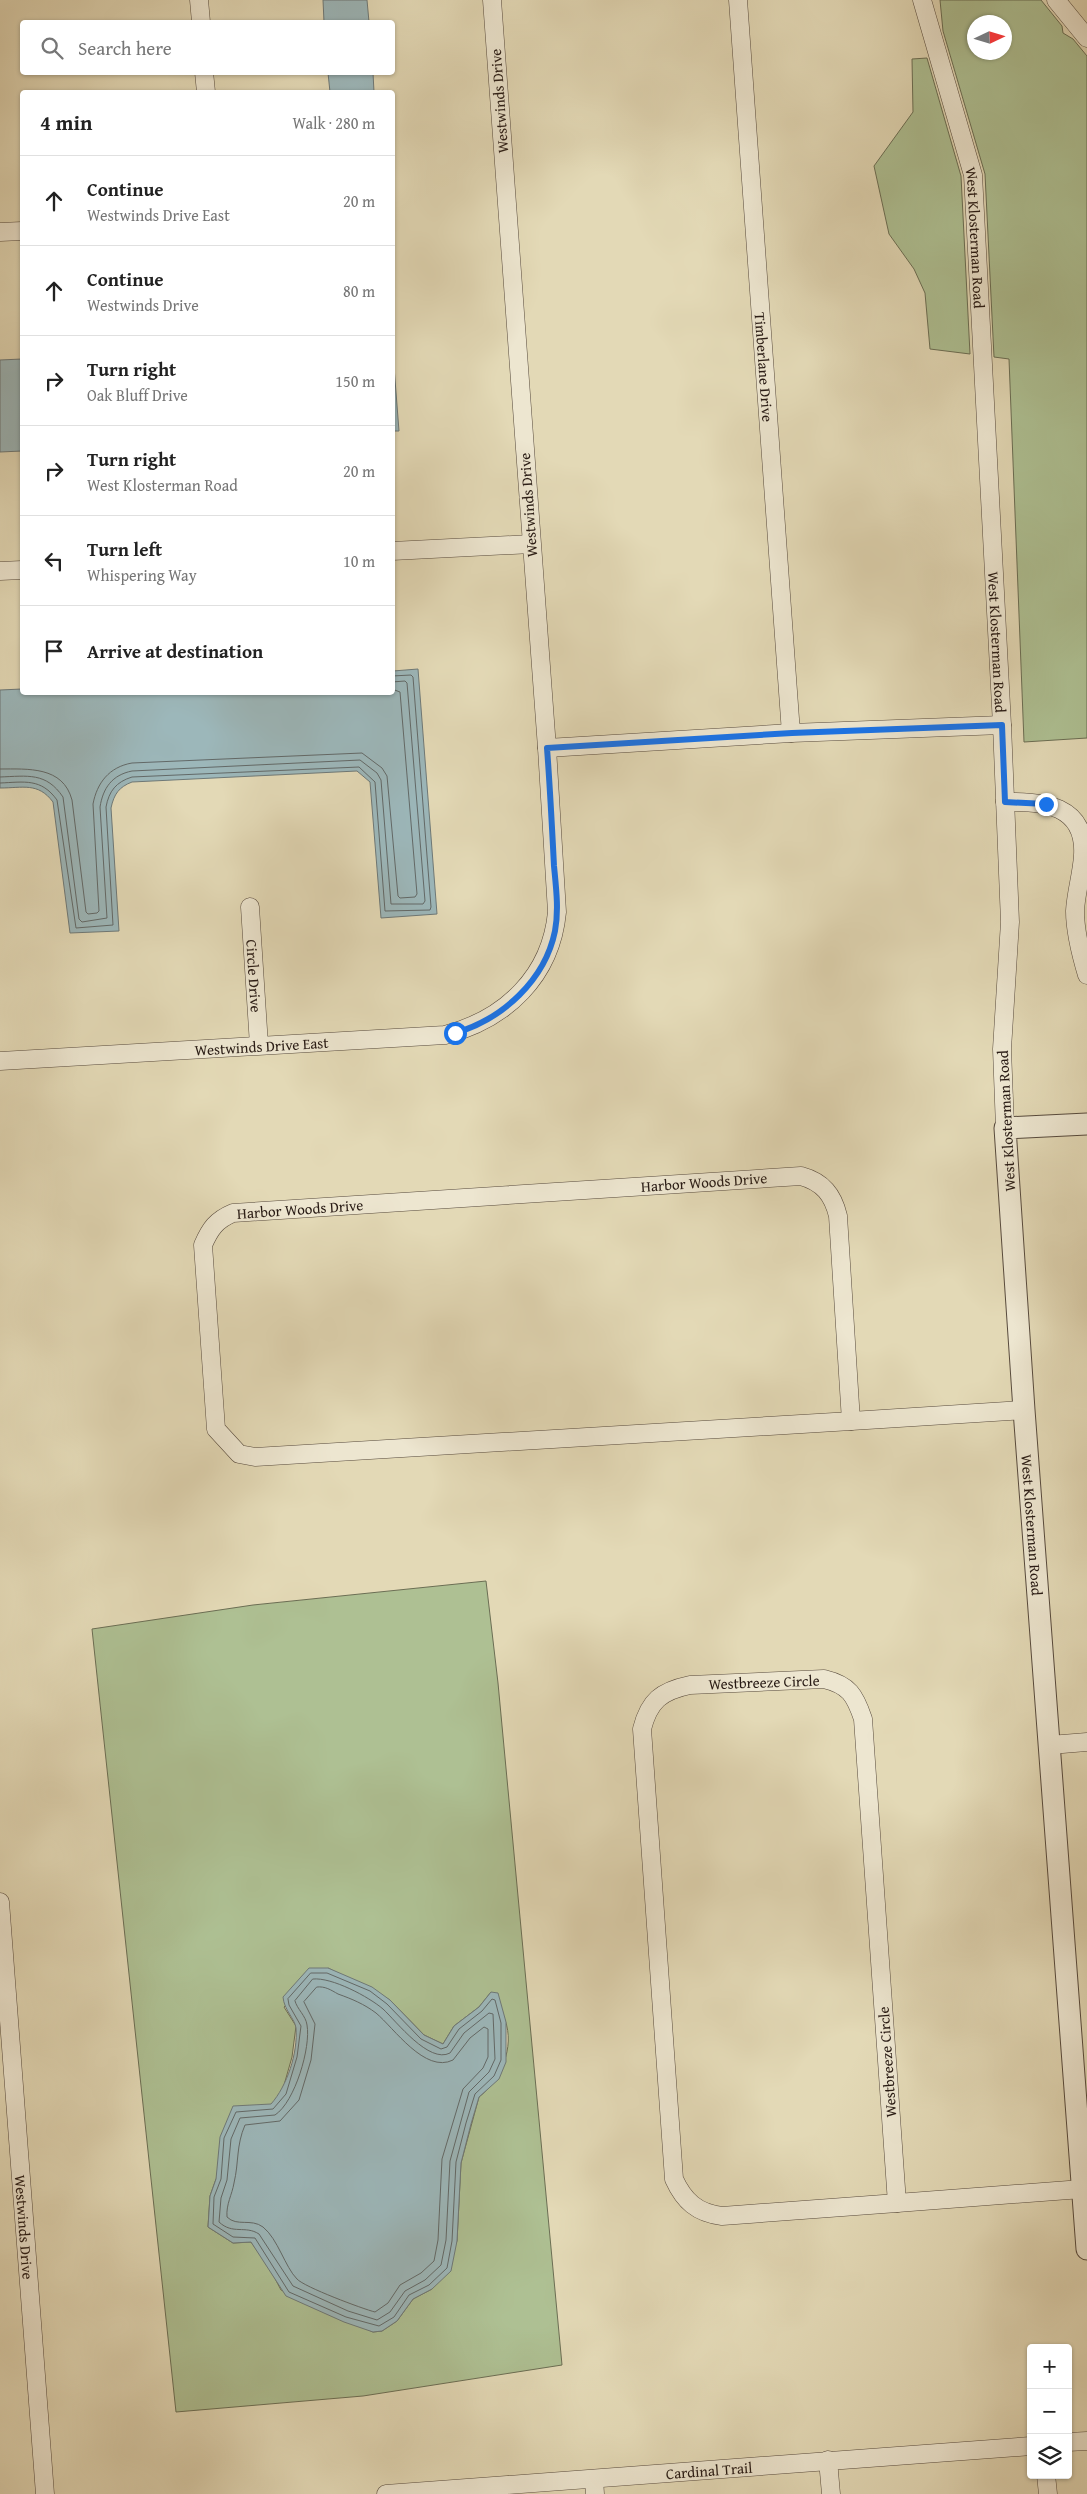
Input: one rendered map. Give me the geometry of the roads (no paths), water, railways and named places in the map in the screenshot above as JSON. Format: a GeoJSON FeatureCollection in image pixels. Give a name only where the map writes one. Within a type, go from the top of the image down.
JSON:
{"type":"FeatureCollection","features":[{"type":"Feature","properties":{"kind":"street"},"geometry":{"type":"LineString","coordinates":[[199,0],[201,20]]}},
{"type":"Feature","properties":{"kind":"street","name":"Westwinds Drive"},"geometry":{"type":"LineString","coordinates":[[492,0],[547,748],[557,912],[555,930],[539,970],[516,999]]}},
{"type":"Feature","properties":{"kind":"street","name":"Timberlane Drive"},"geometry":{"type":"LineString","coordinates":[[738,0],[792,733]]}},
{"type":"Feature","properties":{"kind":"street","name":"West Klosterman Road"},"geometry":{"type":"LineString","coordinates":[[922,0],[973,174],[1002,725],[1010,922],[1002,1065],[1005,1128],[1024,1410],[1087,2249]]}},
{"type":"Feature","properties":{"kind":"street"},"geometry":{"type":"LineString","coordinates":[[1056,0],[1087,38]]}},
{"type":"Feature","properties":{"kind":"street"},"geometry":{"type":"LineString","coordinates":[[204,75],[206,90]]}},
{"type":"Feature","properties":{"kind":"street"},"geometry":{"type":"LineString","coordinates":[[0,232],[20,231]]}},
{"type":"Feature","properties":{"kind":"street"},"geometry":{"type":"LineString","coordinates":[[395,551],[531,544]]}},
{"type":"Feature","properties":{"kind":"street"},"geometry":{"type":"LineString","coordinates":[[0,571],[20,570]]}},
{"type":"Feature","properties":{"kind":"street"},"geometry":{"type":"LineString","coordinates":[[547,748],[792,733],[1002,725]]}},
{"type":"Feature","properties":{"kind":"street"},"geometry":{"type":"LineString","coordinates":[[1005,802],[1028,802],[1055,806],[1066,812],[1078,828],[1083,842],[1083,856],[1075,914],[1087,975]]}},
{"type":"Feature","properties":{"kind":"street","name":"Circle Drive"},"geometry":{"type":"LineString","coordinates":[[250,906],[259,1045]]}},
{"type":"Feature","properties":{"kind":"street","name":"Westwinds Drive East"},"geometry":{"type":"LineString","coordinates":[[0,1061],[445,1036],[480,1023],[516,999]]}},
{"type":"Feature","properties":{"kind":"street"},"geometry":{"type":"LineString","coordinates":[[1005,1128],[1087,1124]]}},
{"type":"Feature","properties":{"kind":"street","name":"Harbor Woods Drive"},"geometry":{"type":"LineString","coordinates":[[851,1421],[838,1216],[834,1201],[824,1188],[814,1180],[802,1176],[233,1213],[219,1218],[209,1231],[203,1245],[216,1428],[239,1454],[255,1458],[851,1421],[1024,1410]]}},
{"type":"Feature","properties":{"kind":"street","name":"Westbreeze Circle"},"geometry":{"type":"LineString","coordinates":[[897,2203],[863,1719],[857,1700],[846,1688],[824,1679],[690,1685],[672,1689],[658,1698],[647,1710],[642,1729],[642,1746],[674,2179],[681,2195],[695,2208],[708,2214],[722,2216],[1082,2190]]}},
{"type":"Feature","properties":{"kind":"street"},"geometry":{"type":"LineString","coordinates":[[1050,1745],[1087,1742]]}},
{"type":"Feature","properties":{"kind":"street","name":"Westwinds Drive"},"geometry":{"type":"LineString","coordinates":[[0,1902],[45,2494]]}},
{"type":"Feature","properties":{"kind":"street"},"geometry":{"type":"LineString","coordinates":[[1072,2442],[1087,2441]]}},
{"type":"Feature","properties":{"kind":"street","name":"Cardinal Trail"},"geometry":{"type":"LineString","coordinates":[[386,2494],[594,2486],[828,2460],[1027,2446]]}},
{"type":"Feature","properties":{"kind":"street"},"geometry":{"type":"LineString","coordinates":[[828,2460],[831,2494]]}},
{"type":"Feature","properties":{"kind":"street"},"geometry":{"type":"LineString","coordinates":[[1046,2479],[1048,2494]]}},
{"type":"Feature","properties":{"kind":"water"},"geometry":{"type":"Polygon","coordinates":[[[323,0],[367,0],[369,20],[324,20],[323,0]]]}},
{"type":"Feature","properties":{"kind":"water"},"geometry":{"type":"Polygon","coordinates":[[[328,75],[373,75],[374,90],[330,90],[328,75]]]}},
{"type":"Feature","properties":{"kind":"water"},"geometry":{"type":"Polygon","coordinates":[[[20,359],[20,451],[0,452],[0,360],[20,359]]]}},
{"type":"Feature","properties":{"kind":"water"},"geometry":{"type":"Polygon","coordinates":[[[395,380],[399,431],[395,431],[395,380]]]}},
{"type":"Feature","properties":{"kind":"water"},"geometry":{"type":"Polygon","coordinates":[[[418,669],[437,914],[381,918],[370,782],[357,771],[132,782],[118,792],[111,808],[119,931],[70,933],[53,802],[42,791],[36,789],[23,787],[0,788],[0,690],[20,689],[20,695],[395,695],[395,671],[418,669]]]}},
{"type":"Feature","properties":{"kind":"water"},"geometry":{"type":"Polygon","coordinates":[[[309,1968],[328,1968],[372,1987],[390,2000],[424,2035],[443,2044],[454,2026],[479,2007],[491,1992],[498,1993],[506,2022],[506,2062],[499,2079],[479,2097],[461,2163],[457,2241],[451,2271],[432,2289],[413,2299],[397,2321],[382,2331],[373,2332],[344,2322],[286,2296],[251,2242],[233,2243],[208,2227],[210,2196],[216,2179],[220,2137],[233,2106],[271,2104],[282,2088],[290,2069],[296,2038],[296,2028],[285,2006],[283,1997],[309,1968]]]}}]}
